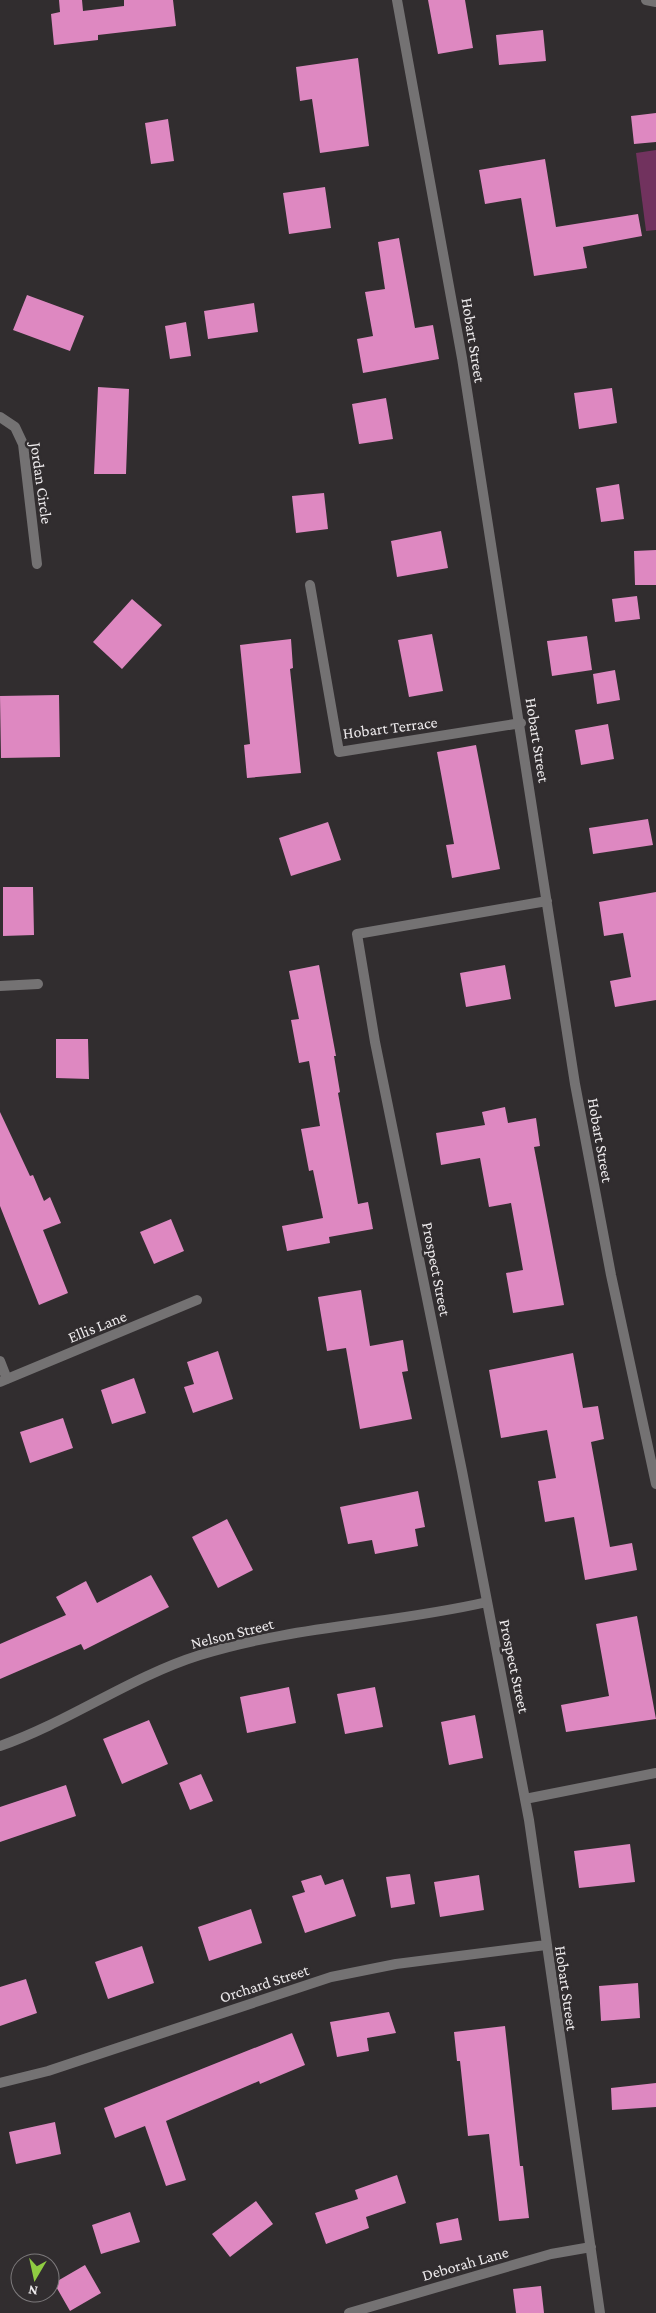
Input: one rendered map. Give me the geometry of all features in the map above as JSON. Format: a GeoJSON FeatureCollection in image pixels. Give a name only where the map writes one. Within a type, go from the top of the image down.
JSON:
{"type":"FeatureCollection","features":[{"type":"Feature","properties":{"kind":"street","name":"Hobart Street"},"geometry":{"type":"LineString","coordinates":[[397,0],[453,304],[521,723],[567,1034],[599,1213],[656,1484]]}},
{"type":"Feature","properties":{"kind":"street"},"geometry":{"type":"LineString","coordinates":[[646,0],[656,2]]}},
{"type":"Feature","properties":{"kind":"street","name":"Jordan Circle"},"geometry":{"type":"LineString","coordinates":[[0,417],[15,427],[24,444],[37,564]]}},
{"type":"Feature","properties":{"kind":"street","name":"Hobart Terrace"},"geometry":{"type":"LineString","coordinates":[[310,585],[338,752],[521,723]]}},
{"type":"Feature","properties":{"kind":"street","name":"Prospect Street"},"geometry":{"type":"LineString","coordinates":[[525,1799],[462,1471],[374,1042],[357,934],[547,901]]}},
{"type":"Feature","properties":{"kind":"street"},"geometry":{"type":"LineString","coordinates":[[0,986],[38,984]]}},
{"type":"Feature","properties":{"kind":"street","name":"Ellis Lane"},"geometry":{"type":"LineString","coordinates":[[4,1380],[197,1300]]}},
{"type":"Feature","properties":{"kind":"street"},"geometry":{"type":"LineString","coordinates":[[0,1361],[4,1380]]}},
{"type":"Feature","properties":{"kind":"street","name":"Nelson Street"},"geometry":{"type":"LineString","coordinates":[[0,1746],[157,1672],[205,1653],[270,1638],[487,1602]]}},
{"type":"Feature","properties":{"kind":"street"},"geometry":{"type":"LineString","coordinates":[[525,1799],[656,1773]]}},
{"type":"Feature","properties":{"kind":"street","name":"Hobart Street"},"geometry":{"type":"LineString","coordinates":[[525,1799],[600,2313]]}},
{"type":"Feature","properties":{"kind":"street","name":"Orchard Street"},"geometry":{"type":"LineString","coordinates":[[0,2083],[48,2071],[331,1977],[396,1964],[546,1945]]}},
{"type":"Feature","properties":{"kind":"street","name":"Deborah Lane"},"geometry":{"type":"LineString","coordinates":[[349,2313],[551,2254],[591,2247]]}},
{"type":"Feature","properties":{"kind":"shaded area"},"geometry":{"type":"Polygon","coordinates":[[[656,150],[656,230],[646,231],[636,153],[656,150]]]}},
{"type":"Feature","properties":{"kind":"building"},"geometry":{"type":"Polygon","coordinates":[[[59,0],[82,0],[83,11],[124,6],[124,0],[173,0],[176,26],[98,35],[98,40],[54,45],[51,14],[60,12],[59,0]]]}},
{"type":"Feature","properties":{"kind":"building"},"geometry":{"type":"Polygon","coordinates":[[[428,0],[465,0],[473,48],[438,54],[428,0]]]}},
{"type":"Feature","properties":{"kind":"building"},"geometry":{"type":"Polygon","coordinates":[[[543,30],[546,61],[499,65],[496,35],[543,30]]]}},
{"type":"Feature","properties":{"kind":"building"},"geometry":{"type":"Polygon","coordinates":[[[358,58],[369,146],[320,153],[312,99],[300,101],[296,67],[358,58]]]}},
{"type":"Feature","properties":{"kind":"building"},"geometry":{"type":"Polygon","coordinates":[[[656,113],[656,142],[634,144],[631,116],[656,113]]]}},
{"type":"Feature","properties":{"kind":"building"},"geometry":{"type":"Polygon","coordinates":[[[168,119],[174,161],[151,164],[145,123],[168,119]]]}},
{"type":"Feature","properties":{"kind":"building"},"geometry":{"type":"Polygon","coordinates":[[[545,159],[556,227],[638,214],[642,236],[583,247],[587,268],[534,276],[521,198],[485,204],[479,170],[545,159]]]}},
{"type":"Feature","properties":{"kind":"building"},"geometry":{"type":"Polygon","coordinates":[[[325,187],[331,228],[289,234],[283,193],[325,187]]]}},
{"type":"Feature","properties":{"kind":"building"},"geometry":{"type":"Polygon","coordinates":[[[399,238],[415,328],[433,325],[439,359],[363,373],[357,339],[373,336],[365,292],[385,289],[378,242],[399,238]]]}},
{"type":"Feature","properties":{"kind":"building"},"geometry":{"type":"Polygon","coordinates":[[[27,295],[84,316],[70,351],[13,330],[27,295]]]}},
{"type":"Feature","properties":{"kind":"building"},"geometry":{"type":"Polygon","coordinates":[[[254,303],[258,332],[208,339],[204,311],[254,303]]]}},
{"type":"Feature","properties":{"kind":"building"},"geometry":{"type":"Polygon","coordinates":[[[186,322],[191,356],[170,359],[165,326],[186,322]]]}},
{"type":"Feature","properties":{"kind":"building"},"geometry":{"type":"Polygon","coordinates":[[[98,387],[129,389],[126,474],[94,474],[98,387]]]}},
{"type":"Feature","properties":{"kind":"building"},"geometry":{"type":"Polygon","coordinates":[[[612,388],[617,423],[579,429],[574,393],[612,388]]]}},
{"type":"Feature","properties":{"kind":"building"},"geometry":{"type":"Polygon","coordinates":[[[386,398],[393,439],[359,444],[352,404],[386,398]]]}},
{"type":"Feature","properties":{"kind":"building"},"geometry":{"type":"Polygon","coordinates":[[[619,484],[624,519],[601,522],[596,488],[619,484]]]}},
{"type":"Feature","properties":{"kind":"building"},"geometry":{"type":"Polygon","coordinates":[[[324,493],[328,529],[296,533],[292,496],[324,493]]]}},
{"type":"Feature","properties":{"kind":"building"},"geometry":{"type":"Polygon","coordinates":[[[441,531],[448,568],[397,577],[391,541],[441,531]]]}},
{"type":"Feature","properties":{"kind":"building"},"geometry":{"type":"Polygon","coordinates":[[[656,550],[656,585],[635,585],[634,551],[656,550]]]}},
{"type":"Feature","properties":{"kind":"building"},"geometry":{"type":"Polygon","coordinates":[[[637,596],[640,619],[615,622],[612,599],[637,596]]]}},
{"type":"Feature","properties":{"kind":"building"},"geometry":{"type":"Polygon","coordinates":[[[132,599],[162,625],[122,669],[93,642],[132,599]]]}},
{"type":"Feature","properties":{"kind":"building"},"geometry":{"type":"Polygon","coordinates":[[[432,634],[443,691],[409,697],[398,640],[432,634]]]}},
{"type":"Feature","properties":{"kind":"building"},"geometry":{"type":"Polygon","coordinates":[[[587,636],[592,670],[552,676],[547,641],[587,636]]]}},
{"type":"Feature","properties":{"kind":"building"},"geometry":{"type":"Polygon","coordinates":[[[291,639],[293,668],[290,669],[301,773],[247,778],[244,745],[250,744],[240,645],[291,639]]]}},
{"type":"Feature","properties":{"kind":"building"},"geometry":{"type":"Polygon","coordinates":[[[615,670],[620,700],[597,704],[593,674],[615,670]]]}},
{"type":"Feature","properties":{"kind":"building"},"geometry":{"type":"Polygon","coordinates":[[[59,695],[60,757],[1,758],[0,696],[59,695]]]}},
{"type":"Feature","properties":{"kind":"building"},"geometry":{"type":"Polygon","coordinates":[[[608,724],[614,759],[581,765],[575,730],[608,724]]]}},
{"type":"Feature","properties":{"kind":"building"},"geometry":{"type":"Polygon","coordinates":[[[476,745],[500,869],[452,878],[446,845],[454,844],[437,752],[476,745]]]}},
{"type":"Feature","properties":{"kind":"building"},"geometry":{"type":"Polygon","coordinates":[[[648,819],[653,845],[593,854],[589,828],[648,819]]]}},
{"type":"Feature","properties":{"kind":"building"},"geometry":{"type":"Polygon","coordinates":[[[328,822],[341,860],[291,876],[279,838],[328,822]]]}},
{"type":"Feature","properties":{"kind":"building"},"geometry":{"type":"Polygon","coordinates":[[[3,887],[33,887],[34,935],[3,936],[3,887]]]}},
{"type":"Feature","properties":{"kind":"building"},"geometry":{"type":"Polygon","coordinates":[[[656,892],[656,1000],[615,1007],[610,981],[631,977],[623,933],[604,936],[599,902],[656,892]]]}},
{"type":"Feature","properties":{"kind":"building"},"geometry":{"type":"Polygon","coordinates":[[[319,965],[336,1056],[334,1056],[340,1092],[338,1093],[358,1204],[368,1202],[373,1229],[329,1237],[330,1243],[287,1251],[282,1226],[323,1218],[313,1170],[309,1171],[301,1129],[320,1126],[309,1061],[299,1063],[291,1020],[299,1019],[289,971],[319,965]]]}},
{"type":"Feature","properties":{"kind":"building"},"geometry":{"type":"Polygon","coordinates":[[[505,965],[511,999],[466,1007],[460,973],[505,965]]]}},
{"type":"Feature","properties":{"kind":"building"},"geometry":{"type":"Polygon","coordinates":[[[56,1039],[88,1039],[89,1079],[56,1078],[56,1039]]]}},
{"type":"Feature","properties":{"kind":"building"},"geometry":{"type":"Polygon","coordinates":[[[505,1107],[508,1123],[536,1118],[540,1146],[534,1147],[564,1305],[513,1313],[506,1273],[523,1270],[511,1203],[489,1207],[480,1158],[441,1165],[436,1133],[485,1125],[482,1112],[505,1107]]]}},
{"type":"Feature","properties":{"kind":"building"},"geometry":{"type":"Polygon","coordinates":[[[0,1112],[30,1176],[33,1175],[44,1201],[50,1197],[61,1223],[43,1230],[68,1293],[39,1305],[0,1206],[0,1112]]]}},
{"type":"Feature","properties":{"kind":"building"},"geometry":{"type":"Polygon","coordinates":[[[171,1219],[184,1251],[154,1264],[140,1232],[171,1219]]]}},
{"type":"Feature","properties":{"kind":"building"},"geometry":{"type":"Polygon","coordinates":[[[361,1290],[370,1346],[403,1340],[408,1371],[402,1372],[412,1419],[360,1429],[346,1348],[327,1351],[318,1297],[361,1290]]]}},
{"type":"Feature","properties":{"kind":"building"},"geometry":{"type":"Polygon","coordinates":[[[218,1351],[233,1399],[193,1413],[184,1387],[194,1384],[187,1362],[218,1351]]]}},
{"type":"Feature","properties":{"kind":"building"},"geometry":{"type":"Polygon","coordinates":[[[573,1353],[583,1408],[598,1406],[604,1439],[591,1442],[610,1547],[632,1543],[637,1570],[585,1580],[574,1517],[545,1522],[538,1481],[556,1478],[547,1430],[501,1438],[489,1370],[573,1353]]]}},
{"type":"Feature","properties":{"kind":"building"},"geometry":{"type":"Polygon","coordinates":[[[134,1378],[146,1413],[112,1424],[101,1390],[134,1378]]]}},
{"type":"Feature","properties":{"kind":"building"},"geometry":{"type":"Polygon","coordinates":[[[63,1418],[73,1448],[30,1463],[20,1432],[63,1418]]]}},
{"type":"Feature","properties":{"kind":"building"},"geometry":{"type":"Polygon","coordinates":[[[418,1491],[425,1527],[415,1529],[418,1546],[375,1554],[372,1540],[348,1544],[340,1507],[418,1491]]]}},
{"type":"Feature","properties":{"kind":"building"},"geometry":{"type":"Polygon","coordinates":[[[227,1519],[253,1570],[218,1588],[192,1537],[227,1519]]]}},
{"type":"Feature","properties":{"kind":"building"},"geometry":{"type":"Polygon","coordinates":[[[151,1575],[169,1607],[84,1650],[81,1644],[0,1679],[0,1644],[66,1615],[56,1597],[86,1581],[97,1603],[151,1575]]]}},
{"type":"Feature","properties":{"kind":"building"},"geometry":{"type":"Polygon","coordinates":[[[637,1616],[656,1719],[566,1732],[561,1705],[609,1696],[596,1624],[637,1616]]]}},
{"type":"Feature","properties":{"kind":"building"},"geometry":{"type":"Polygon","coordinates":[[[289,1687],[296,1723],[247,1733],[240,1697],[289,1687]]]}},
{"type":"Feature","properties":{"kind":"building"},"geometry":{"type":"Polygon","coordinates":[[[375,1687],[383,1727],[345,1734],[337,1694],[375,1687]]]}},
{"type":"Feature","properties":{"kind":"building"},"geometry":{"type":"Polygon","coordinates":[[[475,1715],[483,1758],[449,1765],[441,1722],[475,1715]]]}},
{"type":"Feature","properties":{"kind":"building"},"geometry":{"type":"Polygon","coordinates":[[[149,1720],[168,1764],[122,1784],[103,1739],[149,1720]]]}},
{"type":"Feature","properties":{"kind":"building"},"geometry":{"type":"Polygon","coordinates":[[[201,1774],[213,1801],[190,1810],[179,1783],[201,1774]]]}},
{"type":"Feature","properties":{"kind":"building"},"geometry":{"type":"Polygon","coordinates":[[[66,1785],[76,1816],[0,1842],[0,1807],[66,1785]]]}},
{"type":"Feature","properties":{"kind":"building"},"geometry":{"type":"Polygon","coordinates":[[[630,1844],[635,1882],[579,1888],[574,1851],[630,1844]]]}},
{"type":"Feature","properties":{"kind":"building"},"geometry":{"type":"Polygon","coordinates":[[[410,1874],[415,1904],[391,1908],[386,1877],[410,1874]]]}},
{"type":"Feature","properties":{"kind":"building"},"geometry":{"type":"Polygon","coordinates":[[[321,1875],[325,1885],[343,1879],[356,1916],[305,1933],[292,1896],[305,1892],[301,1881],[321,1875]]]}},
{"type":"Feature","properties":{"kind":"building"},"geometry":{"type":"Polygon","coordinates":[[[479,1875],[484,1910],[440,1917],[434,1882],[479,1875]]]}},
{"type":"Feature","properties":{"kind":"building"},"geometry":{"type":"Polygon","coordinates":[[[251,1909],[262,1943],[209,1961],[198,1927],[251,1909]]]}},
{"type":"Feature","properties":{"kind":"building"},"geometry":{"type":"Polygon","coordinates":[[[142,1946],[154,1983],[108,1999],[95,1962],[142,1946]]]}},
{"type":"Feature","properties":{"kind":"building"},"geometry":{"type":"Polygon","coordinates":[[[26,1979],[37,2013],[0,2026],[0,1987],[26,1979]]]}},
{"type":"Feature","properties":{"kind":"building"},"geometry":{"type":"Polygon","coordinates":[[[638,1983],[640,2018],[601,2021],[599,1986],[638,1983]]]}},
{"type":"Feature","properties":{"kind":"building"},"geometry":{"type":"Polygon","coordinates":[[[389,2012],[396,2033],[367,2038],[369,2051],[337,2057],[330,2022],[389,2012]]]}},
{"type":"Feature","properties":{"kind":"building"},"geometry":{"type":"Polygon","coordinates":[[[505,2026],[520,2166],[523,2166],[529,2218],[499,2221],[489,2134],[468,2136],[460,2061],[457,2061],[454,2032],[505,2026]]]}},
{"type":"Feature","properties":{"kind":"building"},"geometry":{"type":"Polygon","coordinates":[[[292,2033],[305,2065],[260,2084],[259,2081],[166,2121],[186,2180],[166,2186],[145,2126],[115,2138],[104,2108],[292,2033]]]}},
{"type":"Feature","properties":{"kind":"building"},"geometry":{"type":"Polygon","coordinates":[[[656,2083],[656,2107],[612,2110],[611,2088],[656,2083]]]}},
{"type":"Feature","properties":{"kind":"building"},"geometry":{"type":"Polygon","coordinates":[[[55,2122],[61,2154],[16,2164],[9,2132],[55,2122]]]}},
{"type":"Feature","properties":{"kind":"building"},"geometry":{"type":"Polygon","coordinates":[[[397,2175],[406,2203],[366,2217],[369,2228],[326,2244],[315,2213],[358,2199],[355,2190],[397,2175]]]}},
{"type":"Feature","properties":{"kind":"building"},"geometry":{"type":"Polygon","coordinates":[[[256,2201],[273,2224],[230,2257],[212,2234],[256,2201]]]}},
{"type":"Feature","properties":{"kind":"building"},"geometry":{"type":"Polygon","coordinates":[[[130,2212],[140,2242],[101,2254],[92,2225],[130,2212]]]}},
{"type":"Feature","properties":{"kind":"building"},"geometry":{"type":"Polygon","coordinates":[[[458,2218],[462,2240],[440,2244],[436,2223],[458,2218]]]}},
{"type":"Feature","properties":{"kind":"building"},"geometry":{"type":"Polygon","coordinates":[[[85,2265],[101,2293],[70,2311],[60,2294],[60,2280],[85,2265]]]}},
{"type":"Feature","properties":{"kind":"building"},"geometry":{"type":"Polygon","coordinates":[[[541,2286],[544,2313],[516,2313],[513,2289],[541,2286]]]}}]}
